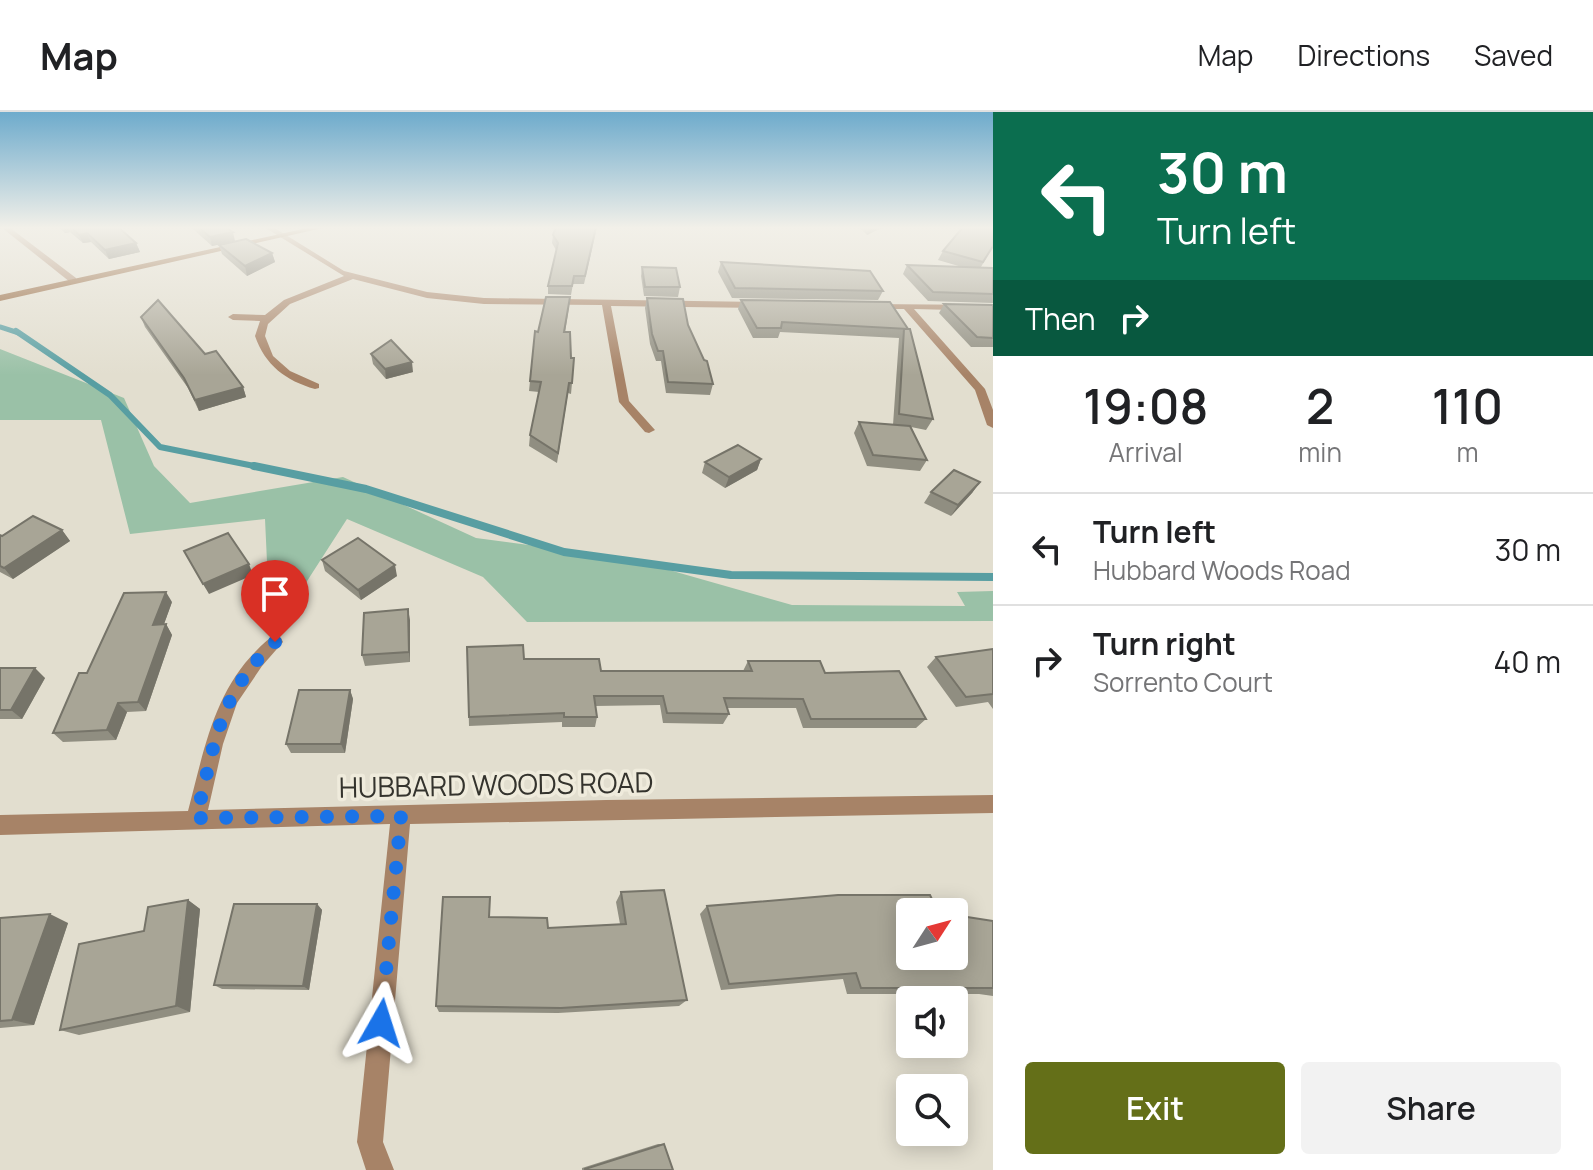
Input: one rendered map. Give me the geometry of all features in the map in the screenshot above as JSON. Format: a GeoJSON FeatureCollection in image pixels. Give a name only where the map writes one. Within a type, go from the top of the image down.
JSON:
{"type":"FeatureCollection","features":[{"type":"Feature","properties":{"kind":"main road"},"geometry":{"type":"LineString","coordinates":[[0,298],[90,276]]}},
{"type":"Feature","properties":{"kind":"street"},"geometry":{"type":"LineString","coordinates":[[68,276],[73,280]]}},
{"type":"Feature","properties":{"kind":"street"},"geometry":{"type":"LineString","coordinates":[[233,317],[264,318],[296,298],[350,277],[408,292],[460,299],[778,305]]}},
{"type":"Feature","properties":{"kind":"street"},"geometry":{"type":"LineString","coordinates":[[606,303],[624,402],[649,430]]}},
{"type":"Feature","properties":{"kind":"street"},"geometry":{"type":"LineString","coordinates":[[865,306],[993,308]]}},
{"type":"Feature","properties":{"kind":"street"},"geometry":{"type":"LineString","coordinates":[[907,307],[980,389],[993,425]]}},
{"type":"Feature","properties":{"kind":"street"},"geometry":{"type":"LineString","coordinates":[[264,318],[260,327],[260,343],[265,352],[283,372],[315,386]]}},
{"type":"Feature","properties":{"kind":"street"},"geometry":{"type":"LineString","coordinates":[[196,818],[223,713],[245,673],[275,642]]}},
{"type":"Feature","properties":{"kind":"street","name":"HUBBARD WOODS ROAD"},"geometry":{"type":"LineString","coordinates":[[0,825],[606,809],[993,804]]}},
{"type":"Feature","properties":{"kind":"street"},"geometry":{"type":"LineString","coordinates":[[380,1170],[370,1142],[401,816]]}},
{"type":"Feature","properties":{"kind":"green space"},"geometry":{"type":"Polygon","coordinates":[[[0,349],[124,398],[154,466],[190,503],[343,477],[476,538],[627,558],[792,605],[965,606],[957,592],[993,591],[993,621],[527,622],[483,577],[347,519],[291,606],[269,605],[265,519],[130,534],[101,420],[0,420],[0,349]]]}},
{"type":"Feature","properties":{"kind":"building"},"geometry":{"type":"Polygon","coordinates":[[[550,276],[574,276],[572,286],[548,286],[550,276]]]}},
{"type":"Feature","properties":{"kind":"building"},"geometry":{"type":"Polygon","coordinates":[[[643,276],[678,276],[680,287],[645,287],[643,276]]]}},
{"type":"Feature","properties":{"kind":"building"},"geometry":{"type":"Polygon","coordinates":[[[729,276],[873,276],[883,291],[735,288],[729,276]]]}},
{"type":"Feature","properties":{"kind":"building"},"geometry":{"type":"Polygon","coordinates":[[[918,276],[993,276],[993,294],[933,292],[918,276]]]}},
{"type":"Feature","properties":{"kind":"building"},"geometry":{"type":"Polygon","coordinates":[[[546,297],[570,297],[564,332],[570,332],[571,358],[574,358],[558,453],[530,435],[541,382],[530,381],[535,331],[538,332],[546,297]]]}},
{"type":"Feature","properties":{"kind":"building"},"geometry":{"type":"Polygon","coordinates":[[[647,298],[683,299],[688,325],[707,361],[713,384],[668,382],[663,351],[658,351],[652,334],[647,298]]]}},
{"type":"Feature","properties":{"kind":"building"},"geometry":{"type":"Polygon","coordinates":[[[158,300],[205,354],[216,351],[243,387],[195,400],[184,378],[141,317],[158,300]]]}},
{"type":"Feature","properties":{"kind":"building"},"geometry":{"type":"Polygon","coordinates":[[[741,300],[890,302],[908,329],[782,322],[781,328],[757,328],[741,300]]]}},
{"type":"Feature","properties":{"kind":"building"},"geometry":{"type":"Polygon","coordinates":[[[944,304],[993,305],[993,338],[977,337],[944,304]]]}},
{"type":"Feature","properties":{"kind":"building"},"geometry":{"type":"Polygon","coordinates":[[[904,329],[910,329],[933,419],[899,414],[904,329]]]}},
{"type":"Feature","properties":{"kind":"building"},"geometry":{"type":"Polygon","coordinates":[[[391,340],[412,362],[385,369],[371,354],[391,340]]]}},
{"type":"Feature","properties":{"kind":"building"},"geometry":{"type":"Polygon","coordinates":[[[859,422],[910,426],[927,460],[873,455],[859,422]]]}},
{"type":"Feature","properties":{"kind":"building"},"geometry":{"type":"Polygon","coordinates":[[[738,445],[761,459],[729,477],[705,462],[738,445]]]}},
{"type":"Feature","properties":{"kind":"building"},"geometry":{"type":"Polygon","coordinates":[[[954,470],[980,482],[958,505],[931,492],[954,470]]]}},
{"type":"Feature","properties":{"kind":"building"},"geometry":{"type":"Polygon","coordinates":[[[33,516],[62,530],[4,568],[0,566],[0,535],[33,516]]]}},
{"type":"Feature","properties":{"kind":"building"},"geometry":{"type":"Polygon","coordinates":[[[228,533],[249,564],[203,584],[184,551],[228,533]]]}},
{"type":"Feature","properties":{"kind":"building"},"geometry":{"type":"Polygon","coordinates":[[[358,538],[395,565],[358,590],[322,560],[358,538]]]}},
{"type":"Feature","properties":{"kind":"building"},"geometry":{"type":"Polygon","coordinates":[[[166,592],[153,625],[166,624],[138,702],[118,703],[107,730],[53,733],[79,673],[87,673],[124,593],[166,592]]]}},
{"type":"Feature","properties":{"kind":"building"},"geometry":{"type":"Polygon","coordinates":[[[408,609],[409,652],[362,655],[364,613],[408,609]]]}},
{"type":"Feature","properties":{"kind":"building"},"geometry":{"type":"Polygon","coordinates":[[[523,645],[524,659],[599,659],[601,671],[752,671],[748,661],[820,661],[825,673],[899,671],[926,719],[811,719],[803,699],[724,698],[729,714],[667,713],[663,696],[594,696],[597,717],[564,717],[564,713],[469,717],[467,647],[523,645]]]}},
{"type":"Feature","properties":{"kind":"building"},"geometry":{"type":"Polygon","coordinates":[[[993,649],[993,694],[966,697],[936,657],[993,649]]]}},
{"type":"Feature","properties":{"kind":"building"},"geometry":{"type":"Polygon","coordinates":[[[0,668],[35,668],[11,710],[0,710],[0,668]]]}},
{"type":"Feature","properties":{"kind":"building"},"geometry":{"type":"Polygon","coordinates":[[[299,690],[350,690],[341,744],[286,744],[299,690]]]}},
{"type":"Feature","properties":{"kind":"building"},"geometry":{"type":"Polygon","coordinates":[[[664,890],[687,1000],[561,1008],[436,1006],[443,897],[490,897],[489,917],[547,918],[548,928],[626,924],[621,892],[664,890]]]}},
{"type":"Feature","properties":{"kind":"building"},"geometry":{"type":"Polygon","coordinates":[[[838,895],[930,895],[931,898],[896,898],[896,970],[968,970],[968,917],[993,921],[993,988],[861,988],[856,973],[729,984],[707,906],[838,895]]]}},
{"type":"Feature","properties":{"kind":"building"},"geometry":{"type":"Polygon","coordinates":[[[188,900],[176,1006],[60,1030],[79,944],[144,931],[148,907],[188,900]]]}},
{"type":"Feature","properties":{"kind":"building"},"geometry":{"type":"Polygon","coordinates":[[[234,904],[317,904],[303,986],[214,985],[234,904]]]}},
{"type":"Feature","properties":{"kind":"building"},"geometry":{"type":"Polygon","coordinates":[[[50,914],[12,1020],[0,1021],[0,918],[50,914]]]}},
{"type":"Feature","properties":{"kind":"building"},"geometry":{"type":"Polygon","coordinates":[[[664,1144],[673,1170],[585,1170],[585,1169],[664,1144]]]}},
{"type":"Feature","properties":{"kind":"waterway"},"geometry":{"type":"LineString","coordinates":[[0,327],[19,333]]}},
{"type":"Feature","properties":{"kind":"waterway"},"geometry":{"type":"LineString","coordinates":[[19,333],[110,395],[160,447],[264,468]]}},
{"type":"Feature","properties":{"kind":"waterway"},"geometry":{"type":"LineString","coordinates":[[254,466],[366,489],[564,552],[731,575],[993,577]]}},
{"type":"Feature","properties":{"kind":"route"},"geometry":{"type":"LineString","coordinates":[[275,642],[254,661],[237,684],[223,713],[196,818],[401,816],[381,1023]]}}]}
